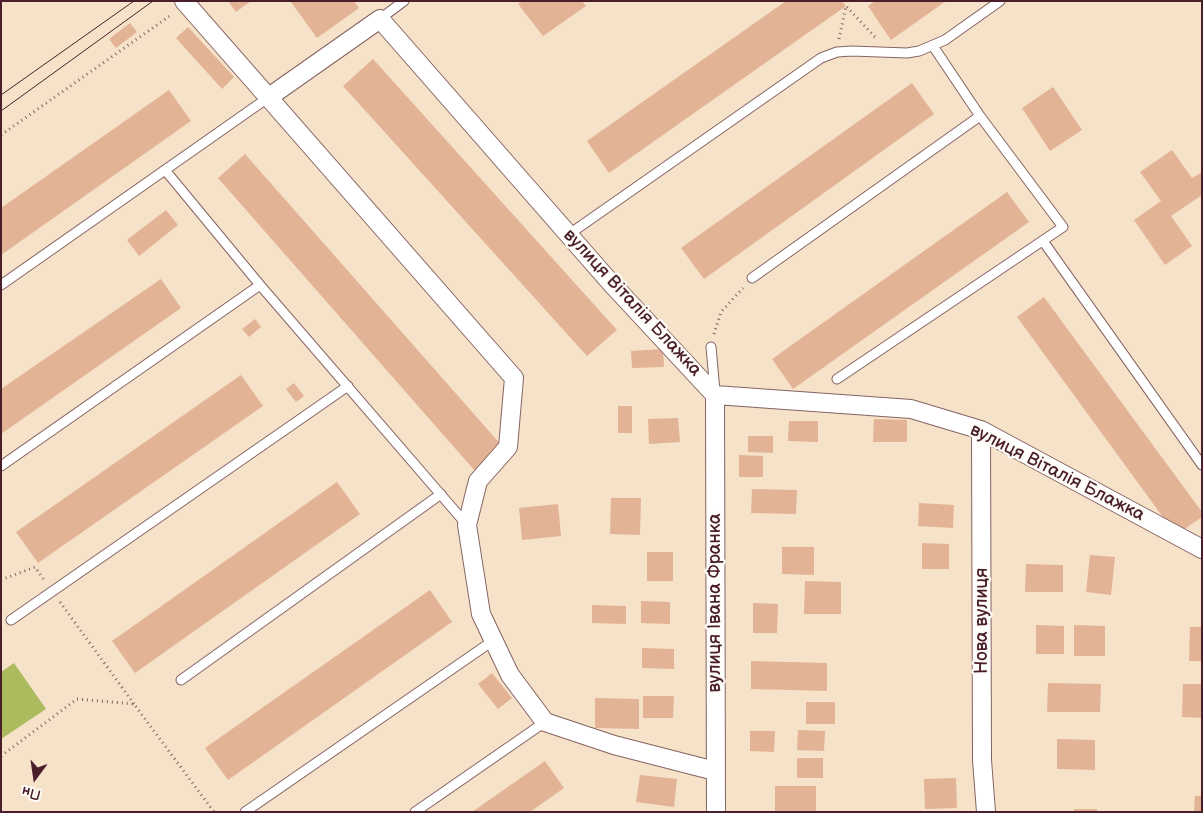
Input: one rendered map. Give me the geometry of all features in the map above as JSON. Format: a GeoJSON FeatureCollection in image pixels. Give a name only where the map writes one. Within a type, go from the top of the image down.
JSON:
{"type":"FeatureCollection","features":[{"type":"Feature","properties":{"kind":"street"},"geometry":{"type":"LineString","coordinates":[[185,3],[270,97],[514,378],[508,448],[478,480],[467,525],[482,614],[510,675],[545,722],[614,745],[715,771]]}},
{"type":"Feature","properties":{"kind":"street"},"geometry":{"type":"LineString","coordinates":[[270,97],[380,19]]}},
{"type":"Feature","properties":{"kind":"street","name":"вулиця Віталія Блажка"},"geometry":{"type":"LineString","coordinates":[[380,19],[568,235],[715,394],[912,410],[981,430],[1202,549]]}},
{"type":"Feature","properties":{"kind":"street","name":"вулиця Івана Франка"},"geometry":{"type":"LineString","coordinates":[[715,394],[716,812]]}},
{"type":"Feature","properties":{"kind":"street","name":"Нова вулиця"},"geometry":{"type":"LineString","coordinates":[[981,430],[982,750],[986,812]]}},
{"type":"Feature","properties":{"kind":"lane"},"geometry":{"type":"LineString","coordinates":[[380,19],[404,1]]}},
{"type":"Feature","properties":{"kind":"lane"},"geometry":{"type":"LineString","coordinates":[[568,235],[821,58],[837,52],[852,50],[907,53],[933,46],[945,40],[1000,1]]}},
{"type":"Feature","properties":{"kind":"lane"},"geometry":{"type":"LineString","coordinates":[[837,379],[1063,227],[980,116],[933,46]]}},
{"type":"Feature","properties":{"kind":"lane"},"geometry":{"type":"LineString","coordinates":[[1,285],[270,97]]}},
{"type":"Feature","properties":{"kind":"lane"},"geometry":{"type":"LineString","coordinates":[[752,278],[980,116]]}},
{"type":"Feature","properties":{"kind":"lane"},"geometry":{"type":"LineString","coordinates":[[165,170],[260,285],[467,525]]}},
{"type":"Feature","properties":{"kind":"lane"},"geometry":{"type":"LineString","coordinates":[[1043,241],[1202,465]]}},
{"type":"Feature","properties":{"kind":"lane"},"geometry":{"type":"LineString","coordinates":[[1,466],[260,285]]}},
{"type":"Feature","properties":{"kind":"lane"},"geometry":{"type":"LineString","coordinates":[[711,347],[715,394]]}},
{"type":"Feature","properties":{"kind":"lane"},"geometry":{"type":"LineString","coordinates":[[11,620],[348,386]]}},
{"type":"Feature","properties":{"kind":"lane"},"geometry":{"type":"LineString","coordinates":[[181,680],[440,494]]}},
{"type":"Feature","properties":{"kind":"lane"},"geometry":{"type":"LineString","coordinates":[[245,812],[494,640]]}},
{"type":"Feature","properties":{"kind":"lane"},"geometry":{"type":"LineString","coordinates":[[416,812],[545,722]]}},
{"type":"Feature","properties":{"kind":"path"},"geometry":{"type":"LineString","coordinates":[[837,52],[846,1]]}},
{"type":"Feature","properties":{"kind":"path"},"geometry":{"type":"LineString","coordinates":[[1,134],[185,3]]}},
{"type":"Feature","properties":{"kind":"path"},"geometry":{"type":"LineString","coordinates":[[846,6],[889,52]]}},
{"type":"Feature","properties":{"kind":"path"},"geometry":{"type":"LineString","coordinates":[[711,347],[721,312],[752,278]]}},
{"type":"Feature","properties":{"kind":"path"},"geometry":{"type":"LineString","coordinates":[[1,580],[35,567],[214,812]]}},
{"type":"Feature","properties":{"kind":"path"},"geometry":{"type":"LineString","coordinates":[[1,756],[77,698],[134,704]]}},
{"type":"Feature","properties":{"kind":"green space"},"geometry":{"type":"Polygon","coordinates":[[[14,663],[46,709],[1,739],[1,672],[14,663]]]}},
{"type":"Feature","properties":{"kind":"building"},"geometry":{"type":"Polygon","coordinates":[[[228,1],[251,1],[236,12],[228,1]]]}},
{"type":"Feature","properties":{"kind":"building"},"geometry":{"type":"Polygon","coordinates":[[[292,1],[354,1],[359,8],[317,38],[292,1]]]}},
{"type":"Feature","properties":{"kind":"building"},"geometry":{"type":"Polygon","coordinates":[[[522,1],[582,1],[586,6],[543,36],[518,4],[522,1]]]}},
{"type":"Feature","properties":{"kind":"building"},"geometry":{"type":"Polygon","coordinates":[[[786,1],[842,1],[846,6],[609,173],[587,141],[786,1]]]}},
{"type":"Feature","properties":{"kind":"building"},"geometry":{"type":"Polygon","coordinates":[[[875,1],[946,1],[891,40],[868,6],[875,1]]]}},
{"type":"Feature","properties":{"kind":"building"},"geometry":{"type":"Polygon","coordinates":[[[130,23],[137,32],[116,48],[109,39],[130,23]]]}},
{"type":"Feature","properties":{"kind":"building"},"geometry":{"type":"Polygon","coordinates":[[[188,27],[234,77],[222,89],[176,38],[188,27]]]}},
{"type":"Feature","properties":{"kind":"building"},"geometry":{"type":"Polygon","coordinates":[[[373,59],[617,330],[587,356],[343,86],[373,59]]]}},
{"type":"Feature","properties":{"kind":"building"},"geometry":{"type":"Polygon","coordinates":[[[912,83],[934,114],[704,279],[681,248],[912,83]]]}},
{"type":"Feature","properties":{"kind":"building"},"geometry":{"type":"Polygon","coordinates":[[[1053,87],[1082,130],[1050,151],[1022,108],[1053,87]]]}},
{"type":"Feature","properties":{"kind":"building"},"geometry":{"type":"Polygon","coordinates":[[[169,90],[191,121],[1,255],[1,208],[169,90]]]}},
{"type":"Feature","properties":{"kind":"building"},"geometry":{"type":"Polygon","coordinates":[[[1172,150],[1192,178],[1202,172],[1202,195],[1171,216],[1192,246],[1165,265],[1134,220],[1161,201],[1140,172],[1172,150]]]}},
{"type":"Feature","properties":{"kind":"building"},"geometry":{"type":"Polygon","coordinates":[[[245,154],[503,447],[475,471],[218,178],[245,154]]]}},
{"type":"Feature","properties":{"kind":"building"},"geometry":{"type":"Polygon","coordinates":[[[1007,192],[1029,222],[793,389],[772,359],[1007,192]]]}},
{"type":"Feature","properties":{"kind":"building"},"geometry":{"type":"Polygon","coordinates":[[[166,210],[178,225],[139,256],[127,240],[166,210]]]}},
{"type":"Feature","properties":{"kind":"building"},"geometry":{"type":"Polygon","coordinates":[[[161,279],[181,308],[1,434],[1,389],[161,279]]]}},
{"type":"Feature","properties":{"kind":"building"},"geometry":{"type":"Polygon","coordinates":[[[1044,297],[1202,512],[1202,517],[1176,535],[1017,317],[1044,297]]]}},
{"type":"Feature","properties":{"kind":"building"},"geometry":{"type":"Polygon","coordinates":[[[255,319],[261,327],[249,337],[242,329],[255,319]]]}},
{"type":"Feature","properties":{"kind":"building"},"geometry":{"type":"Polygon","coordinates":[[[663,349],[664,367],[632,368],[631,351],[663,349]]]}},
{"type":"Feature","properties":{"kind":"building"},"geometry":{"type":"Polygon","coordinates":[[[241,375],[263,406],[38,563],[16,532],[241,375]]]}},
{"type":"Feature","properties":{"kind":"building"},"geometry":{"type":"Polygon","coordinates":[[[294,383],[304,396],[296,402],[286,389],[294,383]]]}},
{"type":"Feature","properties":{"kind":"building"},"geometry":{"type":"Polygon","coordinates":[[[618,406],[632,406],[632,433],[618,433],[618,406]]]}},
{"type":"Feature","properties":{"kind":"building"},"geometry":{"type":"Polygon","coordinates":[[[678,418],[680,442],[649,444],[648,419],[678,418]]]}},
{"type":"Feature","properties":{"kind":"building"},"geometry":{"type":"Polygon","coordinates":[[[874,419],[907,420],[907,442],[873,442],[874,419]]]}},
{"type":"Feature","properties":{"kind":"building"},"geometry":{"type":"Polygon","coordinates":[[[789,421],[818,421],[818,442],[788,441],[789,421]]]}},
{"type":"Feature","properties":{"kind":"building"},"geometry":{"type":"Polygon","coordinates":[[[748,436],[773,436],[773,453],[748,452],[748,436]]]}},
{"type":"Feature","properties":{"kind":"building"},"geometry":{"type":"Polygon","coordinates":[[[739,455],[763,456],[763,477],[739,477],[739,455]]]}},
{"type":"Feature","properties":{"kind":"building"},"geometry":{"type":"Polygon","coordinates":[[[337,482],[360,514],[135,673],[112,641],[337,482]]]}},
{"type":"Feature","properties":{"kind":"building"},"geometry":{"type":"Polygon","coordinates":[[[752,489],[797,490],[796,514],[751,513],[752,489]]]}},
{"type":"Feature","properties":{"kind":"building"},"geometry":{"type":"Polygon","coordinates":[[[611,498],[641,498],[640,535],[610,534],[611,498]]]}},
{"type":"Feature","properties":{"kind":"building"},"geometry":{"type":"Polygon","coordinates":[[[919,503],[954,505],[953,528],[918,526],[919,503]]]}},
{"type":"Feature","properties":{"kind":"building"},"geometry":{"type":"Polygon","coordinates":[[[558,504],[561,536],[522,540],[519,508],[558,504]]]}},
{"type":"Feature","properties":{"kind":"building"},"geometry":{"type":"Polygon","coordinates":[[[922,543],[949,544],[949,569],[922,569],[922,543]]]}},
{"type":"Feature","properties":{"kind":"building"},"geometry":{"type":"Polygon","coordinates":[[[782,547],[814,547],[814,575],[782,574],[782,547]]]}},
{"type":"Feature","properties":{"kind":"building"},"geometry":{"type":"Polygon","coordinates":[[[647,552],[673,552],[673,581],[647,581],[647,552]]]}},
{"type":"Feature","properties":{"kind":"building"},"geometry":{"type":"Polygon","coordinates":[[[1090,555],[1115,557],[1111,595],[1086,592],[1090,555]]]}},
{"type":"Feature","properties":{"kind":"building"},"geometry":{"type":"Polygon","coordinates":[[[1026,564],[1063,565],[1063,592],[1025,592],[1026,564]]]}},
{"type":"Feature","properties":{"kind":"building"},"geometry":{"type":"Polygon","coordinates":[[[805,581],[841,582],[841,614],[804,614],[805,581]]]}},
{"type":"Feature","properties":{"kind":"building"},"geometry":{"type":"Polygon","coordinates":[[[430,590],[452,622],[228,780],[205,748],[430,590]]]}},
{"type":"Feature","properties":{"kind":"building"},"geometry":{"type":"Polygon","coordinates":[[[641,601],[670,602],[670,624],[641,623],[641,601]]]}},
{"type":"Feature","properties":{"kind":"building"},"geometry":{"type":"Polygon","coordinates":[[[753,603],[778,604],[777,633],[753,633],[753,603]]]}},
{"type":"Feature","properties":{"kind":"building"},"geometry":{"type":"Polygon","coordinates":[[[592,605],[626,606],[626,624],[592,623],[592,605]]]}},
{"type":"Feature","properties":{"kind":"building"},"geometry":{"type":"Polygon","coordinates":[[[1036,625],[1064,626],[1064,654],[1036,654],[1036,625]]]}},
{"type":"Feature","properties":{"kind":"building"},"geometry":{"type":"Polygon","coordinates":[[[1074,625],[1105,626],[1105,656],[1074,656],[1074,625]]]}},
{"type":"Feature","properties":{"kind":"building"},"geometry":{"type":"Polygon","coordinates":[[[1190,627],[1202,627],[1202,661],[1189,661],[1190,627]]]}},
{"type":"Feature","properties":{"kind":"building"},"geometry":{"type":"Polygon","coordinates":[[[642,648],[674,649],[674,669],[642,668],[642,648]]]}},
{"type":"Feature","properties":{"kind":"building"},"geometry":{"type":"Polygon","coordinates":[[[751,661],[827,663],[827,691],[751,689],[751,661]]]}},
{"type":"Feature","properties":{"kind":"building"},"geometry":{"type":"Polygon","coordinates":[[[492,673],[512,698],[498,709],[478,684],[492,673]]]}},
{"type":"Feature","properties":{"kind":"building"},"geometry":{"type":"Polygon","coordinates":[[[1048,683],[1101,684],[1100,712],[1047,712],[1048,683]]]}},
{"type":"Feature","properties":{"kind":"building"},"geometry":{"type":"Polygon","coordinates":[[[1183,684],[1202,684],[1202,718],[1182,717],[1183,684]]]}},
{"type":"Feature","properties":{"kind":"building"},"geometry":{"type":"Polygon","coordinates":[[[643,696],[674,696],[673,718],[643,718],[643,696]]]}},
{"type":"Feature","properties":{"kind":"building"},"geometry":{"type":"Polygon","coordinates":[[[595,698],[639,699],[639,729],[595,728],[595,698]]]}},
{"type":"Feature","properties":{"kind":"building"},"geometry":{"type":"Polygon","coordinates":[[[806,702],[835,702],[835,724],[806,724],[806,702]]]}},
{"type":"Feature","properties":{"kind":"building"},"geometry":{"type":"Polygon","coordinates":[[[798,730],[825,731],[824,751],[797,750],[798,730]]]}},
{"type":"Feature","properties":{"kind":"building"},"geometry":{"type":"Polygon","coordinates":[[[750,731],[775,731],[774,752],[750,751],[750,731]]]}},
{"type":"Feature","properties":{"kind":"building"},"geometry":{"type":"Polygon","coordinates":[[[1057,739],[1095,740],[1095,770],[1057,769],[1057,739]]]}},
{"type":"Feature","properties":{"kind":"building"},"geometry":{"type":"Polygon","coordinates":[[[797,758],[823,758],[823,778],[797,778],[797,758]]]}},
{"type":"Feature","properties":{"kind":"building"},"geometry":{"type":"Polygon","coordinates":[[[545,761],[564,788],[530,812],[472,812],[545,761]]]}},
{"type":"Feature","properties":{"kind":"building"},"geometry":{"type":"Polygon","coordinates":[[[640,775],[677,779],[674,807],[636,802],[640,775]]]}},
{"type":"Feature","properties":{"kind":"building"},"geometry":{"type":"Polygon","coordinates":[[[956,778],[957,808],[925,809],[924,779],[956,778]]]}},
{"type":"Feature","properties":{"kind":"building"},"geometry":{"type":"Polygon","coordinates":[[[775,786],[816,786],[816,812],[775,811],[775,786]]]}},
{"type":"Feature","properties":{"kind":"building"},"geometry":{"type":"Polygon","coordinates":[[[1195,796],[1202,796],[1202,812],[1194,812],[1195,796]]]}},
{"type":"Feature","properties":{"kind":"building"},"geometry":{"type":"Polygon","coordinates":[[[1074,809],[1097,809],[1097,812],[1074,812],[1074,809]]]}},
{"type":"Feature","properties":{"kind":"tram line"},"geometry":{"type":"LineString","coordinates":[[1,95],[134,1]]}},
{"type":"Feature","properties":{"kind":"tram line"},"geometry":{"type":"LineString","coordinates":[[1,111],[153,1]]}}]}
